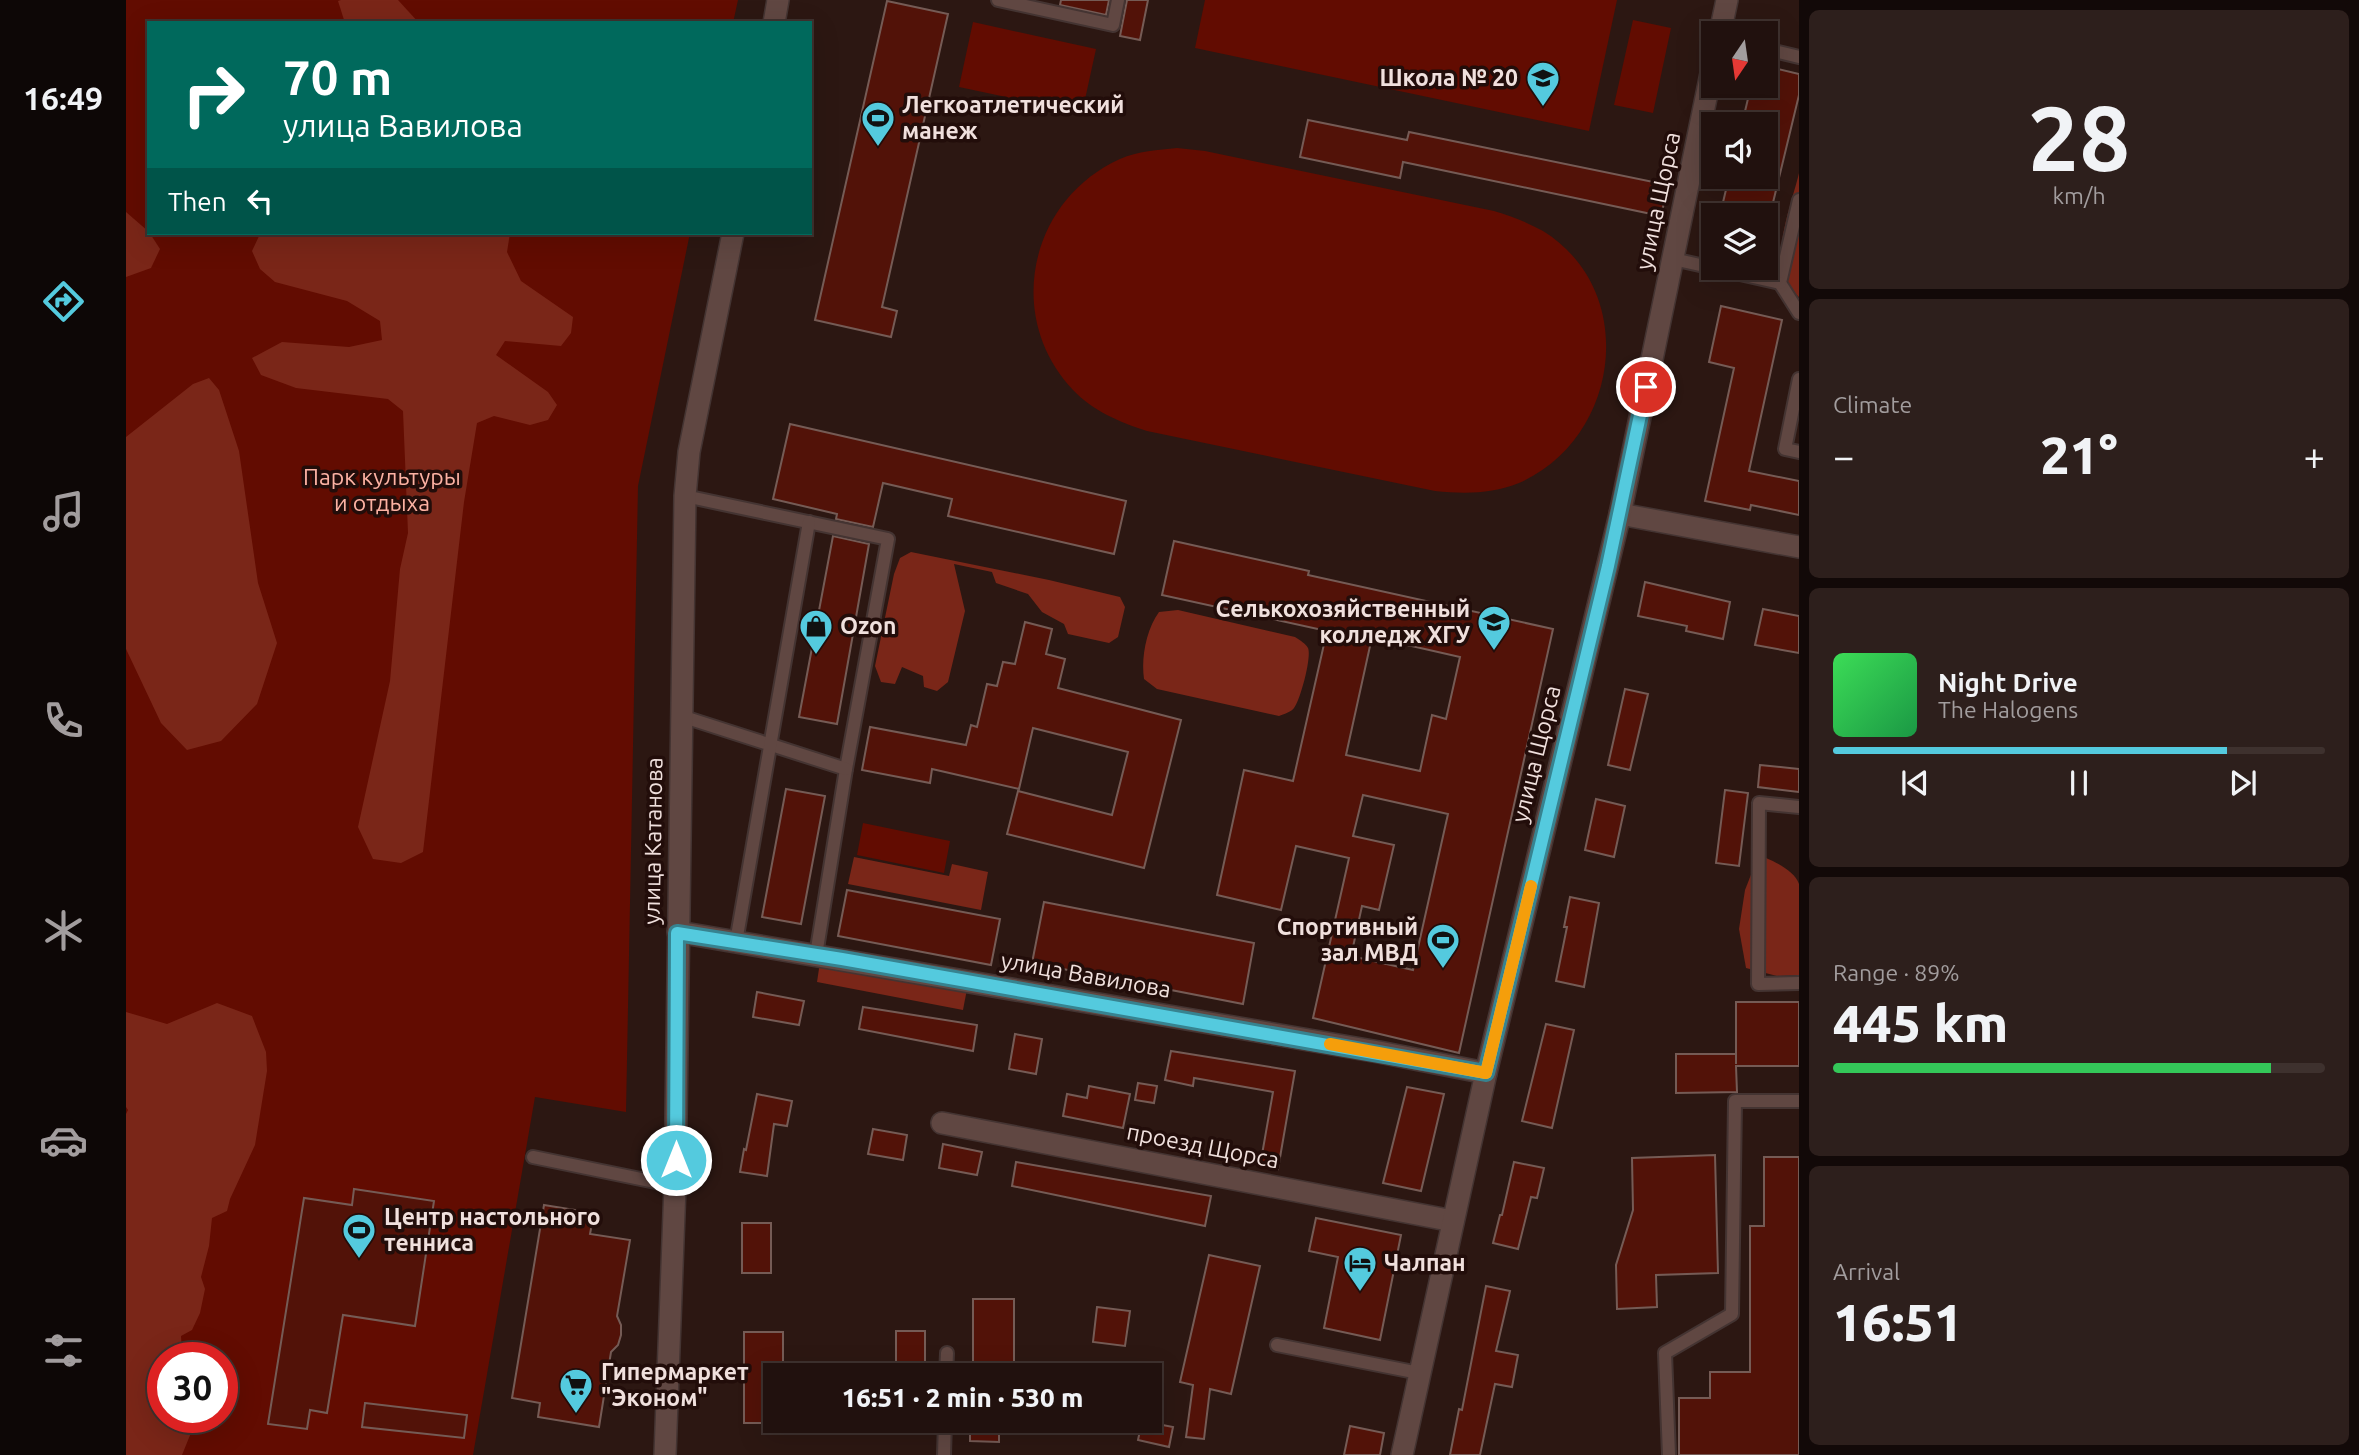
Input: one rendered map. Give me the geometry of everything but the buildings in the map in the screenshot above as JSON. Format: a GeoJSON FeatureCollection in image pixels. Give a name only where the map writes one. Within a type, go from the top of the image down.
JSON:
{"type":"FeatureCollection","features":[{"type":"Feature","properties":{"kind":"street"},"geometry":{"type":"LineString","coordinates":[[774,21],[778,0]]}},
{"type":"Feature","properties":{"kind":"street"},"geometry":{"type":"LineString","coordinates":[[1723,21],[1727,0]]}},
{"type":"Feature","properties":{"kind":"street","name":"улица Щорса"},"geometry":{"type":"LineString","coordinates":[[1402,1455],[1486,1073],[1620,514],[1706,98]]}},
{"type":"Feature","properties":{"kind":"street","name":"улица Катанова"},"geometry":{"type":"LineString","coordinates":[[666,1455],[675,1186],[685,496],[689,452],[733,235]]}},
{"type":"Feature","properties":{"kind":"street"},"geometry":{"type":"LineString","coordinates":[[1620,514],[1799,547]]}},
{"type":"Feature","properties":{"kind":"street","name":"улица Вавилова"},"geometry":{"type":"LineString","coordinates":[[677,933],[1379,1052],[1486,1073]]}},
{"type":"Feature","properties":{"kind":"street","name":"проезд Щорса"},"geometry":{"type":"LineString","coordinates":[[942,1123],[1454,1221]]}},
{"type":"Feature","properties":{"kind":"lane"},"geometry":{"type":"LineString","coordinates":[[998,0],[1113,25],[1118,0]]}},
{"type":"Feature","properties":{"kind":"lane"},"geometry":{"type":"LineString","coordinates":[[1778,52],[1799,57]]}},
{"type":"Feature","properties":{"kind":"lane"},"geometry":{"type":"LineString","coordinates":[[1780,283],[1799,200]]}},
{"type":"Feature","properties":{"kind":"lane"},"geometry":{"type":"LineString","coordinates":[[1673,259],[1780,283],[1799,313]]}},
{"type":"Feature","properties":{"kind":"lane"},"geometry":{"type":"LineString","coordinates":[[1799,379],[1785,449],[1799,452]]}},
{"type":"Feature","properties":{"kind":"lane"},"geometry":{"type":"LineString","coordinates":[[685,496],[888,539],[846,769],[816,955]]}},
{"type":"Feature","properties":{"kind":"lane"},"geometry":{"type":"LineString","coordinates":[[736,942],[809,522]]}},
{"type":"Feature","properties":{"kind":"lane"},"geometry":{"type":"LineString","coordinates":[[681,716],[846,769]]}},
{"type":"Feature","properties":{"kind":"lane"},"geometry":{"type":"LineString","coordinates":[[1799,807],[1759,803],[1758,984],[1799,983]]}},
{"type":"Feature","properties":{"kind":"lane"},"geometry":{"type":"LineString","coordinates":[[1669,1455],[1665,1353],[1732,1314],[1735,1101],[1799,1101]]}},
{"type":"Feature","properties":{"kind":"lane"},"geometry":{"type":"LineString","coordinates":[[534,1157],[675,1186]]}},
{"type":"Feature","properties":{"kind":"lane"},"geometry":{"type":"LineString","coordinates":[[1277,1345],[1419,1373]]}},
{"type":"Feature","properties":{"kind":"lane"},"geometry":{"type":"LineString","coordinates":[[947,1353],[947,1363]]}},
{"type":"Feature","properties":{"kind":"lane"},"geometry":{"type":"LineString","coordinates":[[944,1455],[945,1433]]}},
{"type":"Feature","properties":{"kind":"green space","name":"Парк культуры и отдыха"},"geometry":{"type":"Polygon","coordinates":[[[126,0],[738,0],[733,21],[147,21],[147,235],[690,235],[638,486],[626,1112],[535,1097],[473,1455],[126,1455],[126,0]]]}},
{"type":"Feature","properties":{"kind":"green space","name":"Школа № 20"},"geometry":{"type":"Polygon","coordinates":[[[1205,0],[1617,0],[1589,131],[1195,48],[1205,0]]]}},
{"type":"Feature","properties":{"kind":"green space"},"geometry":{"type":"Polygon","coordinates":[[[1633,20],[1671,28],[1653,113],[1614,105],[1633,20]]]}},
{"type":"Feature","properties":{"kind":"green space"},"geometry":{"type":"Polygon","coordinates":[[[973,22],[1096,49],[1082,113],[959,87],[973,22]]]}},
{"type":"Feature","properties":{"kind":"green space"},"geometry":{"type":"Polygon","coordinates":[[[1177,148],[1205,151],[1494,211],[1543,231],[1574,257],[1594,290],[1605,326],[1605,363],[1597,400],[1579,434],[1553,462],[1519,483],[1488,491],[1446,492],[1147,431],[1117,420],[1089,404],[1073,390],[1051,361],[1038,329],[1034,296],[1036,263],[1047,231],[1065,202],[1089,178],[1127,156],[1177,148]]]}},
{"type":"Feature","properties":{"kind":"green space"},"geometry":{"type":"Polygon","coordinates":[[[863,823],[950,841],[944,873],[857,855],[863,823]]]}},
{"type":"Feature","properties":{"kind":"shaded area"},"geometry":{"type":"Polygon","coordinates":[[[398,0],[417,21],[344,21],[338,1],[398,0]]]}},
{"type":"Feature","properties":{"kind":"shaded area"},"geometry":{"type":"Polygon","coordinates":[[[1799,173],[1799,297],[1787,286],[1782,274],[1781,246],[1799,173]]]}},
{"type":"Feature","properties":{"kind":"shaded area"},"geometry":{"type":"Polygon","coordinates":[[[126,212],[147,230],[147,235],[151,235],[160,249],[151,268],[126,277],[126,212]]]}},
{"type":"Feature","properties":{"kind":"shaded area"},"geometry":{"type":"Polygon","coordinates":[[[260,235],[510,235],[507,252],[521,281],[573,317],[571,333],[561,346],[505,341],[496,355],[548,392],[557,405],[548,420],[530,425],[494,416],[477,423],[464,502],[423,852],[401,863],[373,859],[358,827],[390,681],[400,569],[408,533],[403,411],[388,399],[296,388],[261,375],[252,358],[282,342],[349,347],[382,340],[380,321],[347,301],[275,282],[260,269],[252,251],[260,235]]]}},
{"type":"Feature","properties":{"kind":"shaded area"},"geometry":{"type":"Polygon","coordinates":[[[209,378],[219,390],[239,451],[258,583],[277,643],[257,704],[221,741],[187,750],[161,723],[126,649],[126,437],[193,384],[209,378]]]}},
{"type":"Feature","properties":{"kind":"shaded area"},"geometry":{"type":"Polygon","coordinates":[[[911,552],[1120,597],[1125,607],[1118,637],[1109,643],[1068,634],[1064,624],[1042,612],[1028,594],[996,583],[992,572],[954,564],[965,611],[948,682],[937,691],[924,687],[923,676],[902,667],[895,684],[881,682],[875,666],[894,574],[900,558],[911,552]]]}},
{"type":"Feature","properties":{"kind":"shaded area"},"geometry":{"type":"Polygon","coordinates":[[[1178,610],[1295,637],[1304,644],[1308,648],[1308,660],[1294,708],[1279,716],[1157,689],[1144,679],[1146,644],[1154,619],[1159,612],[1178,610]]]}},
{"type":"Feature","properties":{"kind":"shaded area"},"geometry":{"type":"Polygon","coordinates":[[[854,857],[949,876],[952,864],[988,872],[981,910],[848,884],[854,857]]]}},
{"type":"Feature","properties":{"kind":"shaded area"},"geometry":{"type":"Polygon","coordinates":[[[1766,858],[1790,872],[1799,884],[1799,975],[1777,976],[1746,968],[1739,929],[1745,890],[1756,862],[1766,858]]]}},
{"type":"Feature","properties":{"kind":"shaded area"},"geometry":{"type":"Polygon","coordinates":[[[820,962],[967,989],[963,1010],[817,982],[820,962]]]}},
{"type":"Feature","properties":{"kind":"shaded area"},"geometry":{"type":"Polygon","coordinates":[[[217,1003],[252,1016],[266,1052],[267,1071],[255,1145],[227,1211],[212,1218],[209,1246],[201,1277],[205,1289],[200,1313],[192,1330],[181,1336],[181,1342],[147,1342],[147,1433],[191,1433],[182,1455],[126,1455],[126,1012],[167,1024],[217,1003]]]}},
{"type":"Feature","properties":{"kind":"slow traffic"},"geometry":{"type":"LineString","coordinates":[[1330,1044],[1486,1073],[1531,886]]}},
{"type":"Feature","properties":{"kind":"place","name":"Школа № 20"},"geometry":{"type":"Point","coordinates":[1543,108]}},
{"type":"Feature","properties":{"kind":"place","name":"Легкоатлетический манеж"},"geometry":{"type":"Point","coordinates":[878,148]}},
{"type":"Feature","properties":{"kind":"place","name":"Селькохозяйственный колледж ХГУ"},"geometry":{"type":"Point","coordinates":[1494,652]}},
{"type":"Feature","properties":{"kind":"place","name":"Ozon"},"geometry":{"type":"Point","coordinates":[816,656]}},
{"type":"Feature","properties":{"kind":"place","name":"Спортивный зал МВД"},"geometry":{"type":"Point","coordinates":[1443,970]}},
{"type":"Feature","properties":{"kind":"place","name":"Центр настольного тенниса"},"geometry":{"type":"Point","coordinates":[359,1260]}},
{"type":"Feature","properties":{"kind":"place","name":"Чалпан"},"geometry":{"type":"Point","coordinates":[1360,1293]}},
{"type":"Feature","properties":{"kind":"place","name":"Гипермаркет \"Эконом\""},"geometry":{"type":"Point","coordinates":[576,1415]}},
{"type":"Feature","properties":{"kind":"route"},"geometry":{"type":"LineString","coordinates":[[676,1160],[677,933],[842,959],[1486,1073],[1608,566],[1646,387]]}}]}
